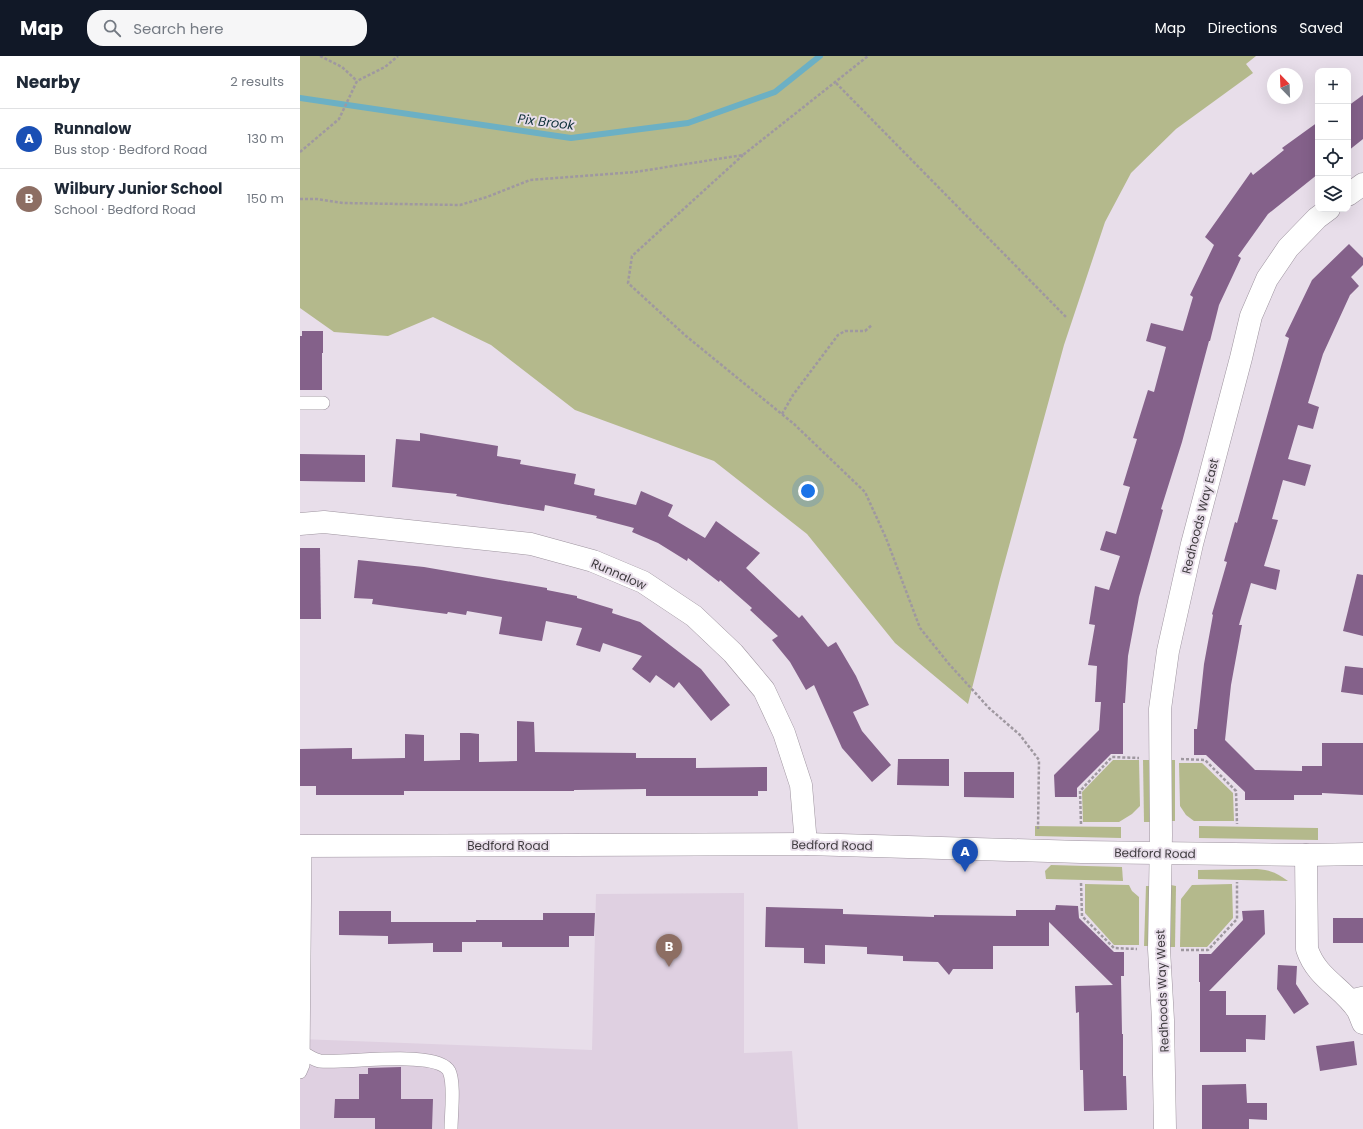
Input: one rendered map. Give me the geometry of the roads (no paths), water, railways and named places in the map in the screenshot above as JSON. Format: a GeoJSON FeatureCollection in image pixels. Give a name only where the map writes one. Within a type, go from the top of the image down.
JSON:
{"type":"FeatureCollection","features":[{"type":"Feature","properties":{"kind":"street"},"geometry":{"type":"LineString","coordinates":[[1351,193],[1363,184]]}},
{"type":"Feature","properties":{"kind":"street","name":"Redhoods Way East"},"geometry":{"type":"LineString","coordinates":[[1161,853],[1160,708],[1168,652],[1192,544],[1251,316],[1267,279],[1288,248],[1316,218],[1325,212]]}},
{"type":"Feature","properties":{"kind":"street","name":"Runnalow"},"geometry":{"type":"LineString","coordinates":[[300,524],[324,522],[531,544],[593,561],[643,582],[694,616],[733,653],[764,690],[784,733],[801,785],[806,844]]}},
{"type":"Feature","properties":{"kind":"street","name":"Bedford Road"},"geometry":{"type":"LineString","coordinates":[[302,846],[806,844],[1161,853],[1306,855],[1363,854]]}},
{"type":"Feature","properties":{"kind":"street","name":"Redhoods Way West"},"geometry":{"type":"LineString","coordinates":[[1161,853],[1159,949],[1163,1020],[1165,1129]]}},
{"type":"Feature","properties":{"kind":"street"},"geometry":{"type":"LineString","coordinates":[[1306,855],[1307,949],[1311,959],[1326,979],[1355,995],[1358,1011],[1363,1023]]}},
{"type":"Feature","properties":{"kind":"lane"},"geometry":{"type":"LineString","coordinates":[[300,403],[323,404]]}},
{"type":"Feature","properties":{"kind":"lane"},"geometry":{"type":"LineString","coordinates":[[300,1072],[303,1064],[302,846]]}},
{"type":"Feature","properties":{"kind":"lane"},"geometry":{"type":"LineString","coordinates":[[303,1053],[321,1061],[419,1059],[442,1063],[448,1069],[452,1078],[451,1129]]}},
{"type":"Feature","properties":{"kind":"waterway","name":"Pix Brook"},"geometry":{"type":"LineString","coordinates":[[300,98],[571,138],[688,123],[775,92],[820,56]]}},
{"type":"Feature","properties":{"kind":"place","name":"Runnalow"},"geometry":{"type":"Point","coordinates":[965,872]}},
{"type":"Feature","properties":{"kind":"place","name":"Wilbury Junior School"},"geometry":{"type":"Point","coordinates":[669,967]}}]}
